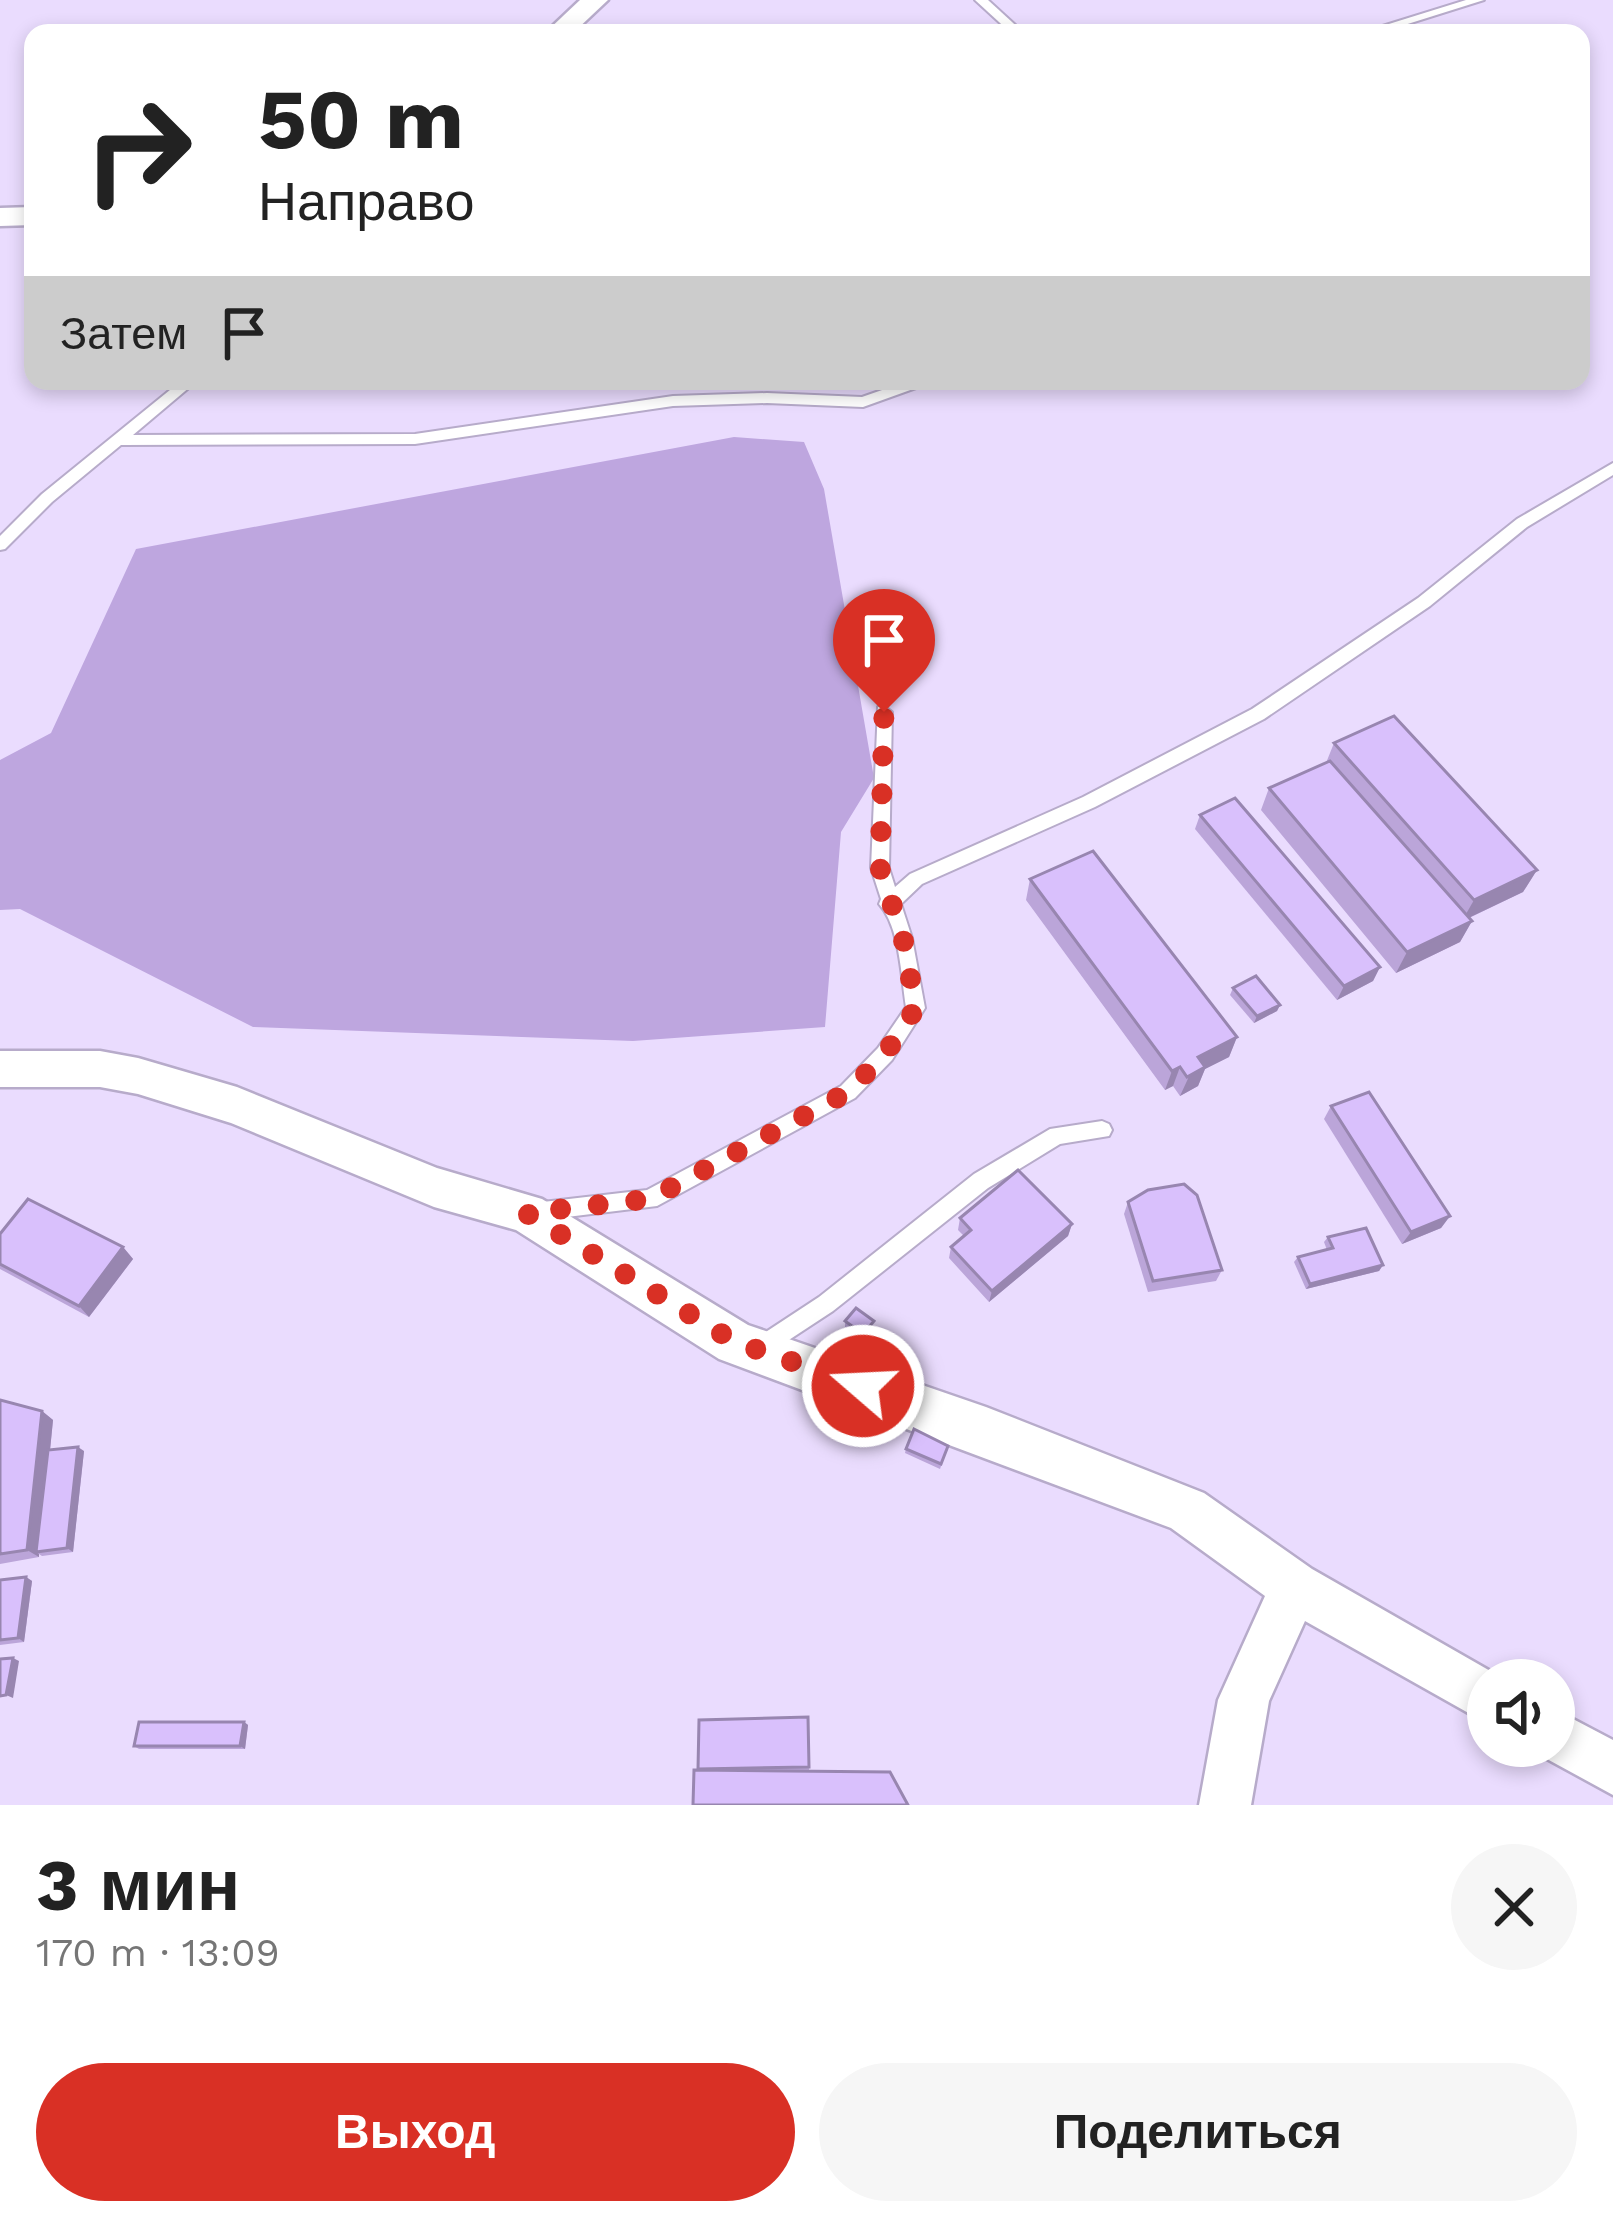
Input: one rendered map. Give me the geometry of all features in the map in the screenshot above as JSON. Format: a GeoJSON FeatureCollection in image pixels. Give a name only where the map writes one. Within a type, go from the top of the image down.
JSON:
{"type":"FeatureCollection","features":[{"type":"Feature","properties":{"kind":"street"},"geometry":{"type":"LineString","coordinates":[[568,24],[595,0]]}},
{"type":"Feature","properties":{"kind":"street"},"geometry":{"type":"LineString","coordinates":[[0,1069],[100,1070],[138,1076],[237,1106],[434,1187],[526,1213],[735,1342],[986,1431],[1187,1510],[1294,1587],[1467,1686]]}},
{"type":"Feature","properties":{"kind":"street"},"geometry":{"type":"LineString","coordinates":[[1225,1805],[1244,1700],[1294,1587]]}},
{"type":"Feature","properties":{"kind":"street"},"geometry":{"type":"LineString","coordinates":[[1575,1747],[1613,1768]]}},
{"type":"Feature","properties":{"kind":"lane"},"geometry":{"type":"LineString","coordinates":[[981,0],[1008,24]]}},
{"type":"Feature","properties":{"kind":"lane"},"geometry":{"type":"LineString","coordinates":[[1397,24],[1478,0]]}},
{"type":"Feature","properties":{"kind":"lane"},"geometry":{"type":"LineString","coordinates":[[0,545],[115,440],[179,390]]}},
{"type":"Feature","properties":{"kind":"lane"},"geometry":{"type":"LineString","coordinates":[[115,440],[415,439],[673,401],[767,398],[863,403],[898,390]]}},
{"type":"Feature","properties":{"kind":"lane"},"geometry":{"type":"LineString","coordinates":[[888,904],[916,879],[1089,802],[1258,714],[1424,602],[1522,523],[1613,468]]}},
{"type":"Feature","properties":{"kind":"lane"},"geometry":{"type":"LineString","coordinates":[[526,1213],[650,1199],[848,1092],[885,1054],[916,1008],[903,938],[888,904],[880,868],[884,712]]}},
{"type":"Feature","properties":{"kind":"lane"},"geometry":{"type":"LineString","coordinates":[[756,1350],[826,1304],[981,1181],[1057,1135],[1102,1130]]}},
{"type":"Feature","properties":{"kind":"shaded area"},"geometry":{"type":"Polygon","coordinates":[[[734,437],[804,442],[824,489],[874,778],[841,832],[825,1027],[633,1041],[253,1027],[20,909],[0,910],[0,760],[51,733],[136,549],[734,437]]]}},
{"type":"Feature","properties":{"kind":"building"},"geometry":{"type":"Polygon","coordinates":[[[1394,716],[1537,870],[1474,900],[1334,743],[1394,716]]]}},
{"type":"Feature","properties":{"kind":"building"},"geometry":{"type":"Polygon","coordinates":[[[1330,761],[1472,921],[1407,952],[1269,788],[1330,761]]]}},
{"type":"Feature","properties":{"kind":"building"},"geometry":{"type":"Polygon","coordinates":[[[1235,798],[1380,967],[1344,986],[1200,815],[1235,798]]]}},
{"type":"Feature","properties":{"kind":"building"},"geometry":{"type":"Polygon","coordinates":[[[1093,851],[1237,1037],[1198,1057],[1205,1067],[1187,1077],[1180,1067],[1172,1071],[1030,879],[1093,851]]]}},
{"type":"Feature","properties":{"kind":"building"},"geometry":{"type":"Polygon","coordinates":[[[1256,976],[1280,1005],[1257,1016],[1233,988],[1256,976]]]}},
{"type":"Feature","properties":{"kind":"building"},"geometry":{"type":"Polygon","coordinates":[[[1369,1092],[1450,1216],[1411,1232],[1331,1106],[1369,1092]]]}},
{"type":"Feature","properties":{"kind":"building"},"geometry":{"type":"Polygon","coordinates":[[[1018,1170],[1072,1224],[992,1291],[951,1247],[971,1230],[960,1218],[1018,1170]]]}},
{"type":"Feature","properties":{"kind":"building"},"geometry":{"type":"Polygon","coordinates":[[[1184,1184],[1197,1195],[1222,1270],[1153,1281],[1128,1202],[1148,1190],[1184,1184]]]}},
{"type":"Feature","properties":{"kind":"building"},"geometry":{"type":"Polygon","coordinates":[[[28,1199],[123,1247],[79,1306],[0,1264],[0,1234],[28,1199]]]}},
{"type":"Feature","properties":{"kind":"building"},"geometry":{"type":"Polygon","coordinates":[[[1366,1228],[1383,1265],[1310,1284],[1298,1257],[1333,1248],[1328,1237],[1366,1228]]]}},
{"type":"Feature","properties":{"kind":"building"},"geometry":{"type":"Polygon","coordinates":[[[856,1308],[874,1321],[863,1334],[845,1321],[856,1308]]]}},
{"type":"Feature","properties":{"kind":"building"},"geometry":{"type":"Polygon","coordinates":[[[0,1400],[42,1411],[27,1550],[0,1554],[0,1400]]]}},
{"type":"Feature","properties":{"kind":"building"},"geometry":{"type":"Polygon","coordinates":[[[914,1429],[948,1446],[941,1464],[906,1449],[914,1429]]]}},
{"type":"Feature","properties":{"kind":"building"},"geometry":{"type":"Polygon","coordinates":[[[78,1447],[67,1548],[36,1552],[48,1450],[78,1447]]]}},
{"type":"Feature","properties":{"kind":"building"},"geometry":{"type":"Polygon","coordinates":[[[26,1577],[18,1638],[0,1640],[0,1580],[26,1577]]]}},
{"type":"Feature","properties":{"kind":"building"},"geometry":{"type":"Polygon","coordinates":[[[13,1658],[6,1695],[0,1696],[0,1659],[13,1658]]]}},
{"type":"Feature","properties":{"kind":"building"},"geometry":{"type":"Polygon","coordinates":[[[808,1717],[809,1767],[698,1769],[699,1720],[808,1717]]]}},
{"type":"Feature","properties":{"kind":"building"},"geometry":{"type":"Polygon","coordinates":[[[139,1722],[244,1722],[240,1746],[134,1746],[139,1722]]]}},
{"type":"Feature","properties":{"kind":"building"},"geometry":{"type":"Polygon","coordinates":[[[694,1770],[890,1772],[908,1805],[693,1805],[694,1770]]]}},
{"type":"Feature","properties":{"kind":"route"},"geometry":{"type":"LineString","coordinates":[[863,1386],[735,1342],[642,1280],[526,1213],[650,1199],[848,1092],[885,1054],[916,1008],[903,938],[888,904],[880,868],[884,712]]}}]}
